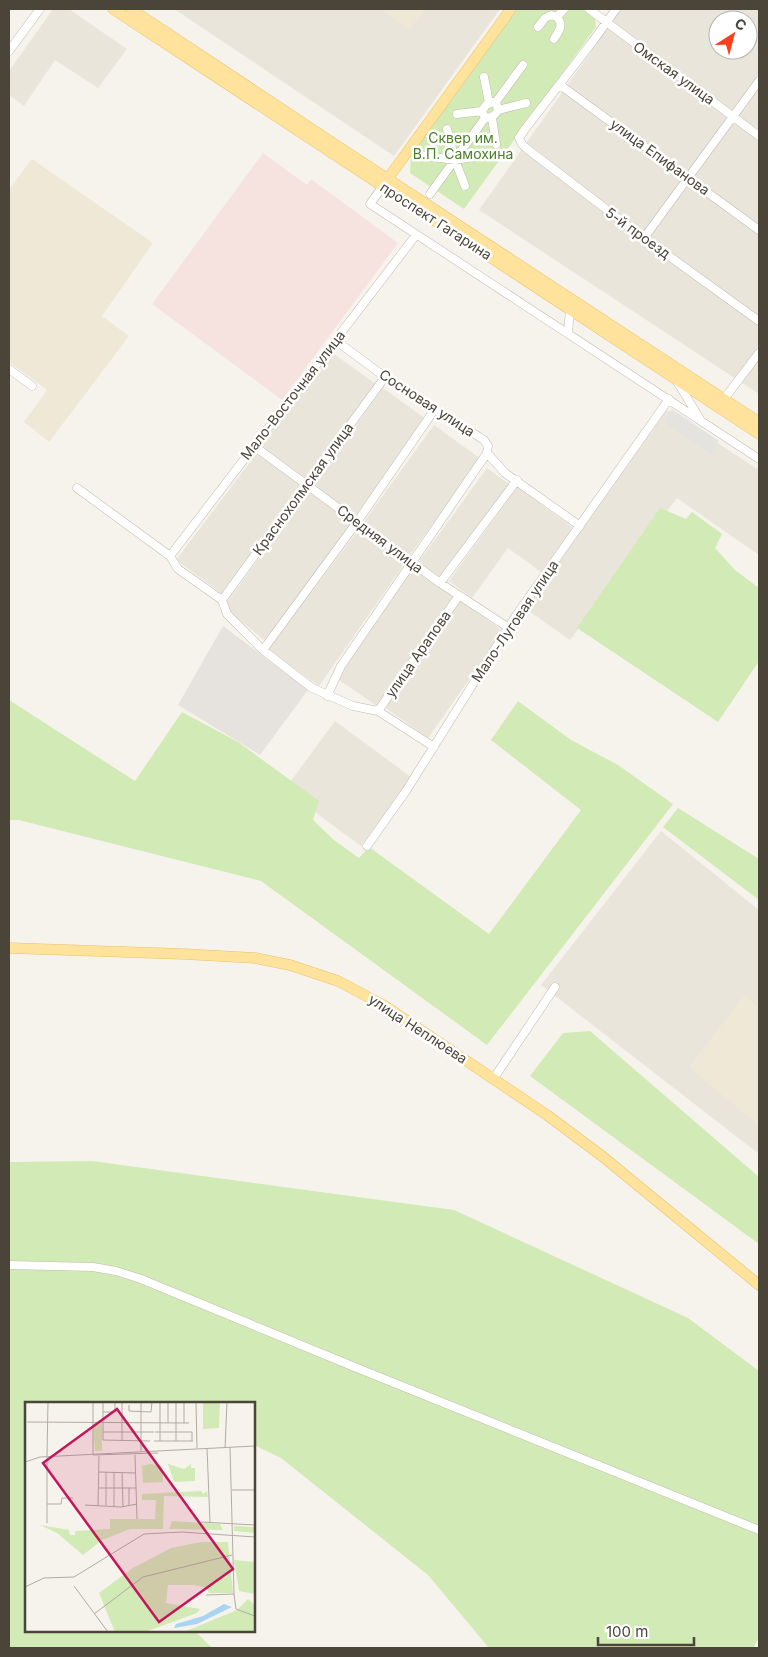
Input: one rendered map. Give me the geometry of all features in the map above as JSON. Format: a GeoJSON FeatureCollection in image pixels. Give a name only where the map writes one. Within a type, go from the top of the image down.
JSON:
{"type":"FeatureCollection","features":[{"type":"Feature","properties":{"kind":"main road","name":"проспект Гагарина"},"geometry":{"type":"LineString","coordinates":[[113,9],[759,422]]}},
{"type":"Feature","properties":{"kind":"main road","name":"проспект Гагарина"},"geometry":{"type":"LineString","coordinates":[[131,9],[570,310],[759,434]]}},
{"type":"Feature","properties":{"kind":"main road"},"geometry":{"type":"LineString","coordinates":[[385,182],[511,9]]}},
{"type":"Feature","properties":{"kind":"main road","name":"улица Неплюева"},"geometry":{"type":"LineString","coordinates":[[9,948],[234,956],[290,965],[338,981],[369,996],[547,1115],[602,1156],[759,1285]]}},
{"type":"Feature","properties":{"kind":"street"},"geometry":{"type":"LineString","coordinates":[[9,51],[40,9]]}},
{"type":"Feature","properties":{"kind":"street"},"geometry":{"type":"LineString","coordinates":[[558,17],[564,9]]}},
{"type":"Feature","properties":{"kind":"street","name":"Омская улица"},"geometry":{"type":"LineString","coordinates":[[589,9],[759,136]]}},
{"type":"Feature","properties":{"kind":"street"},"geometry":{"type":"LineString","coordinates":[[560,85],[616,9]]}},
{"type":"Feature","properties":{"kind":"street"},"geometry":{"type":"LineString","coordinates":[[538,28],[545,18],[551,15],[558,17],[561,21],[561,26],[554,39]]}},
{"type":"Feature","properties":{"kind":"street"},"geometry":{"type":"LineString","coordinates":[[430,194],[523,65]]}},
{"type":"Feature","properties":{"kind":"street"},"geometry":{"type":"LineString","coordinates":[[457,114],[496,115],[484,77]]}},
{"type":"Feature","properties":{"kind":"street"},"geometry":{"type":"LineString","coordinates":[[644,238],[759,81]]}},
{"type":"Feature","properties":{"kind":"street","name":"5-й проезд"},"geometry":{"type":"LineString","coordinates":[[560,85],[525,129],[519,138],[520,141],[526,148],[644,238],[759,320]]}},
{"type":"Feature","properties":{"kind":"street","name":"улица Епифанова"},"geometry":{"type":"LineString","coordinates":[[560,85],[759,230]]}},
{"type":"Feature","properties":{"kind":"street"},"geometry":{"type":"LineString","coordinates":[[494,105],[526,103]]}},
{"type":"Feature","properties":{"kind":"street"},"geometry":{"type":"LineString","coordinates":[[486,115],[496,144]]}},
{"type":"Feature","properties":{"kind":"street"},"geometry":{"type":"LineString","coordinates":[[447,129],[455,160],[465,186]]}},
{"type":"Feature","properties":{"kind":"street"},"geometry":{"type":"LineString","coordinates":[[425,156],[455,160],[489,154]]}},
{"type":"Feature","properties":{"kind":"street"},"geometry":{"type":"LineString","coordinates":[[385,182],[370,204],[759,459]]}},
{"type":"Feature","properties":{"kind":"street","name":"Мало-Восточная улица"},"geometry":{"type":"LineString","coordinates":[[170,556],[416,235]]}},
{"type":"Feature","properties":{"kind":"street"},"geometry":{"type":"LineString","coordinates":[[568,333],[570,310]]}},
{"type":"Feature","properties":{"kind":"street","name":"Сосновая улица"},"geometry":{"type":"LineString","coordinates":[[335,340],[385,377],[484,440],[488,446],[487,454],[505,472],[580,526]]}},
{"type":"Feature","properties":{"kind":"street"},"geometry":{"type":"LineString","coordinates":[[724,399],[759,352]]}},
{"type":"Feature","properties":{"kind":"street"},"geometry":{"type":"LineString","coordinates":[[9,369],[32,386]]}},
{"type":"Feature","properties":{"kind":"street","name":"Краснохолмская улица"},"geometry":{"type":"LineString","coordinates":[[222,600],[385,377]]}},
{"type":"Feature","properties":{"kind":"street"},"geometry":{"type":"LineString","coordinates":[[675,378],[701,421]]}},
{"type":"Feature","properties":{"kind":"street","name":"Мало-Луговая улица"},"geometry":{"type":"LineString","coordinates":[[367,846],[434,747],[508,628],[669,399]]}},
{"type":"Feature","properties":{"kind":"street"},"geometry":{"type":"LineString","coordinates":[[263,650],[357,522],[435,409]]}},
{"type":"Feature","properties":{"kind":"street","name":"Средняя улица"},"geometry":{"type":"LineString","coordinates":[[254,446],[458,596],[508,628]]}},
{"type":"Feature","properties":{"kind":"street"},"geometry":{"type":"LineString","coordinates":[[327,696],[341,666],[487,454]]}},
{"type":"Feature","properties":{"kind":"street"},"geometry":{"type":"LineString","coordinates":[[440,583],[517,480]]}},
{"type":"Feature","properties":{"kind":"street"},"geometry":{"type":"LineString","coordinates":[[77,488],[170,556],[178,569],[222,600],[227,614],[263,650],[312,688],[354,706],[378,710],[434,747]]}},
{"type":"Feature","properties":{"kind":"street","name":"улица Арапова"},"geometry":{"type":"LineString","coordinates":[[378,710],[458,596]]}},
{"type":"Feature","properties":{"kind":"street"},"geometry":{"type":"LineString","coordinates":[[494,1078],[555,987]]}},
{"type":"Feature","properties":{"kind":"street"},"geometry":{"type":"LineString","coordinates":[[9,1265],[93,1267],[116,1271],[141,1279],[759,1530]]}},
{"type":"Feature","properties":{"kind":"shaded area"},"geometry":{"type":"Polygon","coordinates":[[[53,9],[69,9],[127,49],[98,88],[55,60],[24,106],[9,95],[9,71],[53,9]]]}},
{"type":"Feature","properties":{"kind":"shaded area"},"geometry":{"type":"Polygon","coordinates":[[[174,9],[500,9],[394,156],[174,9]]]}},
{"type":"Feature","properties":{"kind":"shaded area"},"geometry":{"type":"Polygon","coordinates":[[[381,9],[425,9],[409,30],[381,9]]]}},
{"type":"Feature","properties":{"kind":"shaded area"},"geometry":{"type":"Polygon","coordinates":[[[621,9],[759,9],[759,394],[479,210],[621,9]]]}},
{"type":"Feature","properties":{"kind":"shaded area"},"geometry":{"type":"Polygon","coordinates":[[[263,153],[307,185],[311,179],[398,243],[282,400],[152,304],[263,153]]]}},
{"type":"Feature","properties":{"kind":"shaded area"},"geometry":{"type":"Polygon","coordinates":[[[32,159],[153,243],[102,316],[129,336],[49,442],[24,422],[47,390],[9,362],[9,189],[32,159]]]}},
{"type":"Feature","properties":{"kind":"shaded area"},"geometry":{"type":"Polygon","coordinates":[[[331,352],[376,384],[306,480],[260,447],[331,352]]]}},
{"type":"Feature","properties":{"kind":"shaded area"},"geometry":{"type":"Polygon","coordinates":[[[383,388],[426,419],[355,516],[313,485],[383,388]]]}},
{"type":"Feature","properties":{"kind":"shaded area"},"geometry":{"type":"Polygon","coordinates":[[[672,409],[719,441],[711,454],[664,422],[672,409]]]}},
{"type":"Feature","properties":{"kind":"shaded area"},"geometry":{"type":"Polygon","coordinates":[[[667,410],[759,470],[759,555],[677,498],[570,640],[526,609],[667,410]]]}},
{"type":"Feature","properties":{"kind":"shaded area"},"geometry":{"type":"Polygon","coordinates":[[[434,425],[481,459],[409,556],[363,523],[434,425]]]}},
{"type":"Feature","properties":{"kind":"shaded area"},"geometry":{"type":"Polygon","coordinates":[[[257,453],[300,485],[221,593],[176,560],[257,453]]]}},
{"type":"Feature","properties":{"kind":"shaded area"},"geometry":{"type":"Polygon","coordinates":[[[487,468],[509,484],[439,578],[418,563],[487,468]]]}},
{"type":"Feature","properties":{"kind":"shaded area"},"geometry":{"type":"Polygon","coordinates":[[[517,487],[573,528],[541,572],[508,548],[472,598],[449,581],[517,487]]]}},
{"type":"Feature","properties":{"kind":"shaded area"},"geometry":{"type":"Polygon","coordinates":[[[308,491],[351,523],[264,640],[230,612],[227,602],[308,491]]]}},
{"type":"Feature","properties":{"kind":"shaded area"},"geometry":{"type":"Polygon","coordinates":[[[359,529],[405,563],[319,686],[268,650],[359,529]]]}},
{"type":"Feature","properties":{"kind":"shaded area"},"geometry":{"type":"Polygon","coordinates":[[[414,568],[454,598],[377,706],[339,680],[347,662],[414,568]]]}},
{"type":"Feature","properties":{"kind":"shaded area"},"geometry":{"type":"Polygon","coordinates":[[[460,600],[503,631],[428,738],[384,707],[460,600]]]}},
{"type":"Feature","properties":{"kind":"shaded area"},"geometry":{"type":"Polygon","coordinates":[[[223,626],[308,690],[260,755],[178,705],[223,626]]]}},
{"type":"Feature","properties":{"kind":"shaded area"},"geometry":{"type":"Polygon","coordinates":[[[335,721],[411,777],[361,846],[320,816],[288,785],[335,721]]]}},
{"type":"Feature","properties":{"kind":"shaded area"},"geometry":{"type":"Polygon","coordinates":[[[661,831],[759,910],[759,1154],[541,985],[661,831]]]}},
{"type":"Feature","properties":{"kind":"shaded area"},"geometry":{"type":"Polygon","coordinates":[[[745,995],[759,1008],[759,1126],[689,1067],[745,995]]]}},
{"type":"Feature","properties":{"kind":"green space","name":"Сквер им. В.П. Самохина"},"geometry":{"type":"Polygon","coordinates":[[[517,9],[582,9],[595,19],[596,27],[464,209],[410,173],[411,154],[517,9]]]}},
{"type":"Feature","properties":{"kind":"green space"},"geometry":{"type":"Polygon","coordinates":[[[660,508],[686,519],[692,512],[722,534],[715,548],[735,570],[759,588],[759,661],[718,722],[577,628],[660,508]]]}},
{"type":"Feature","properties":{"kind":"green space"},"geometry":{"type":"Polygon","coordinates":[[[9,700],[135,781],[182,712],[238,742],[319,801],[313,820],[334,840],[359,858],[369,847],[489,934],[581,810],[491,740],[518,701],[571,740],[618,765],[673,804],[487,1045],[261,881],[19,820],[9,820],[9,700]]]}},
{"type":"Feature","properties":{"kind":"green space"},"geometry":{"type":"Polygon","coordinates":[[[678,808],[759,859],[759,900],[663,827],[678,808]]]}},
{"type":"Feature","properties":{"kind":"green space"},"geometry":{"type":"Polygon","coordinates":[[[590,1031],[759,1177],[759,1244],[530,1076],[563,1033],[590,1031]]]}},
{"type":"Feature","properties":{"kind":"green space"},"geometry":{"type":"Polygon","coordinates":[[[92,1161],[454,1210],[688,1318],[759,1371],[759,1638],[753,1648],[489,1648],[428,1575],[281,1458],[255,1445],[255,1402],[25,1402],[25,1632],[196,1632],[212,1648],[9,1648],[9,1162],[92,1161]]]}}]}
